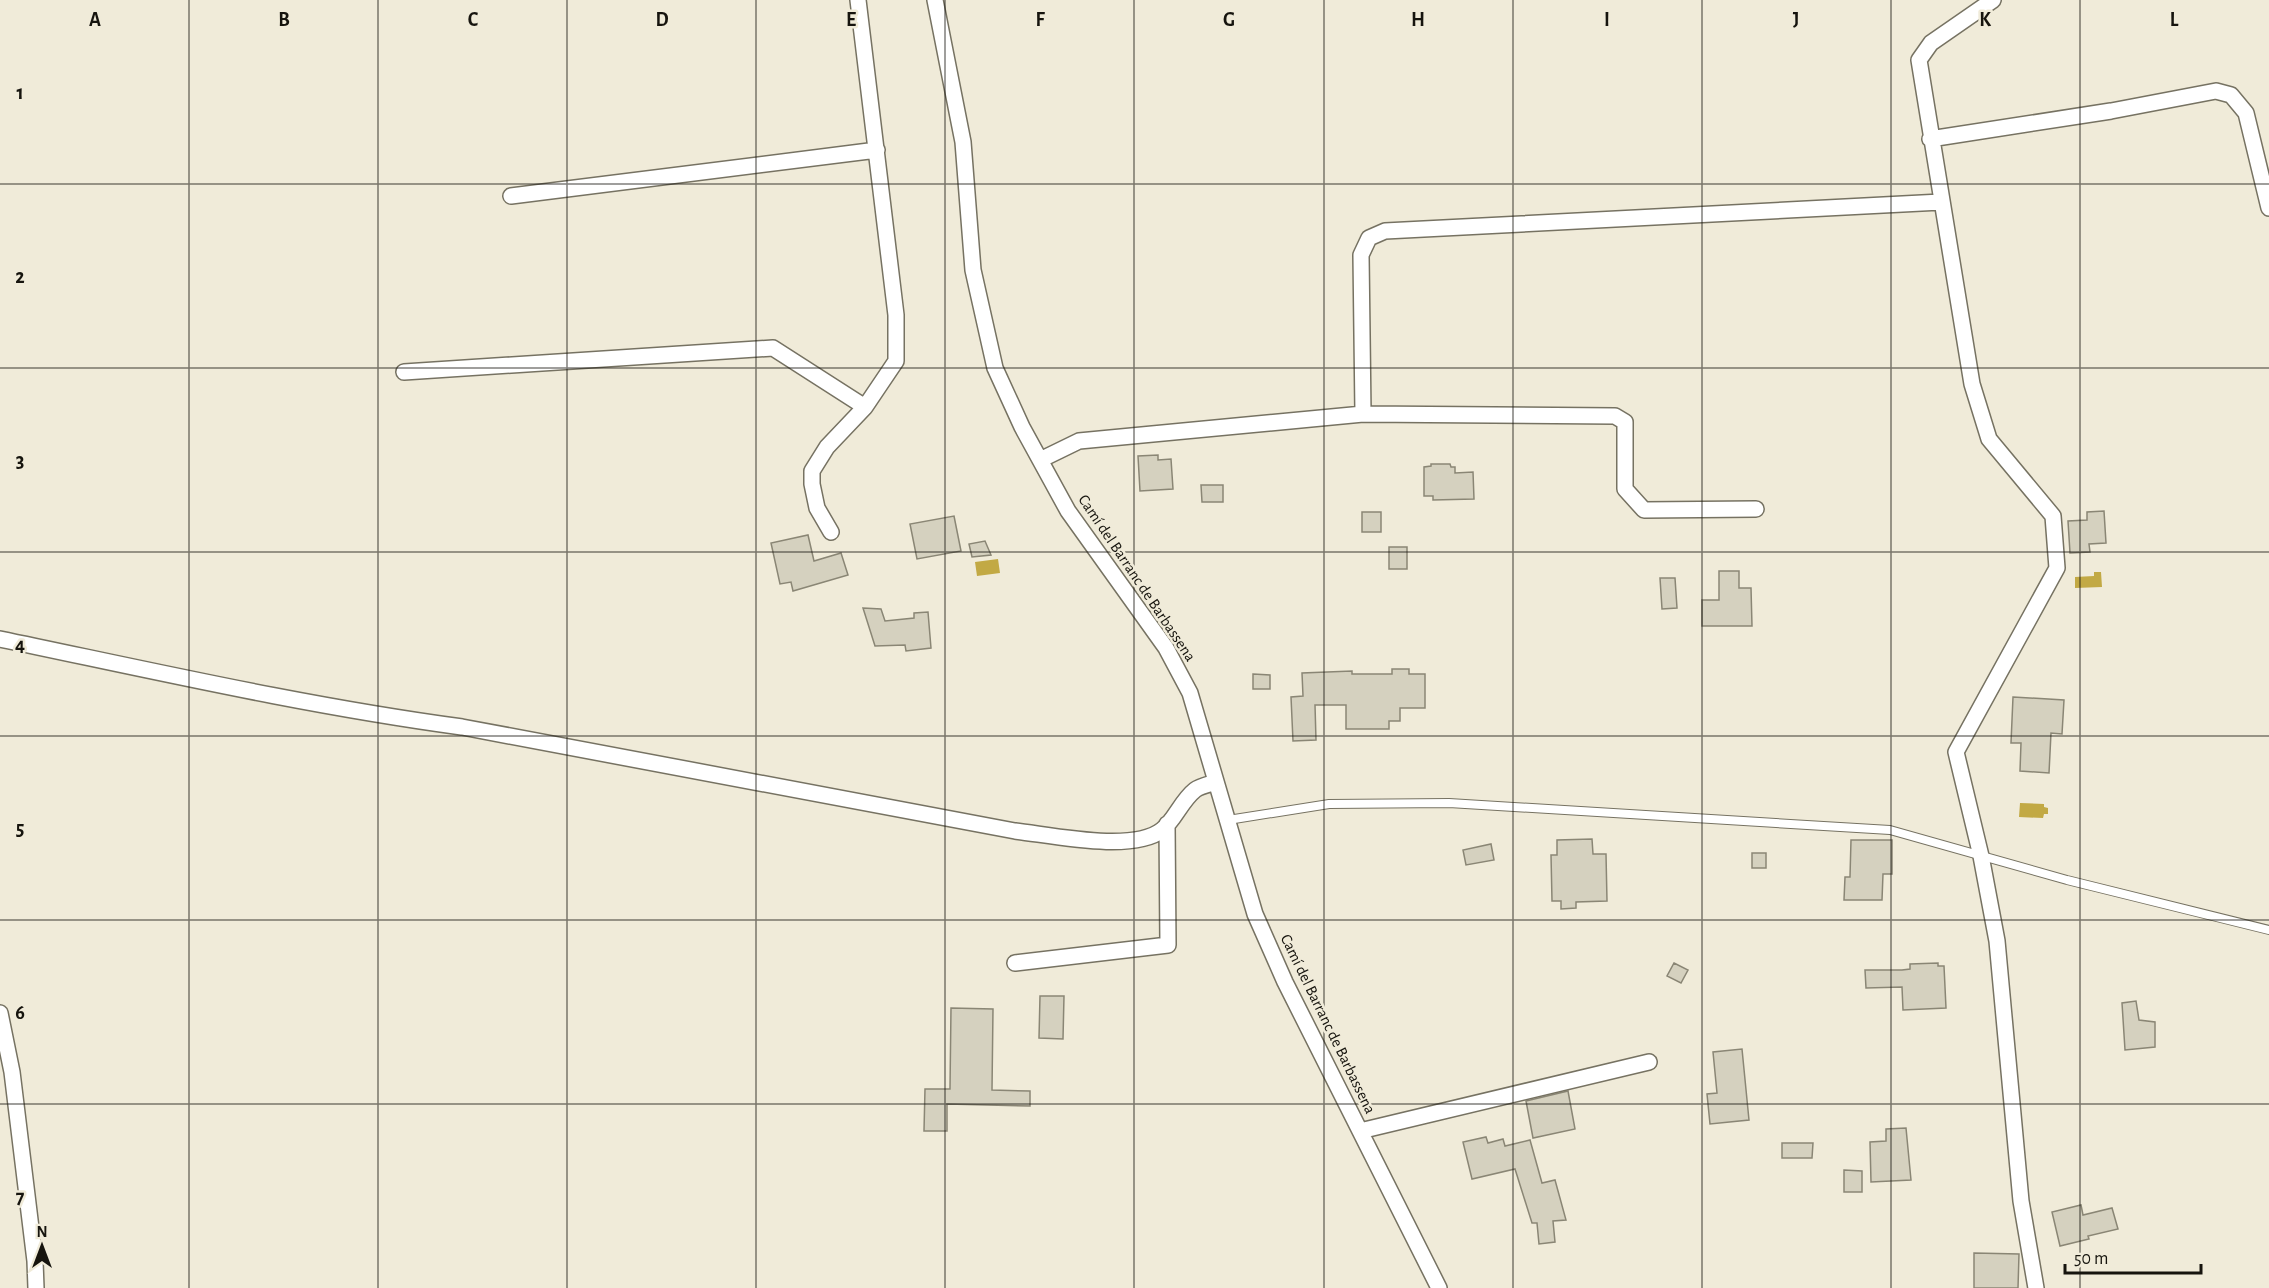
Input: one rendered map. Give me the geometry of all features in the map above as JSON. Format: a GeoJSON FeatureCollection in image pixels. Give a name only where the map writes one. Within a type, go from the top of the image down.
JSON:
{"type":"FeatureCollection","features":[{"type":"Feature","properties":{"kind":"street"},"geometry":{"type":"LineString","coordinates":[[831,532],[817,508],[812,471],[827,447],[865,407],[896,361],[896,315],[878,150],[858,0]]}},
{"type":"Feature","properties":{"kind":"street","name":"Camí del Barranc de Barbassena"},"geometry":{"type":"LineString","coordinates":[[935,0],[963,142],[973,270],[995,368],[1022,427],[1068,511],[1166,648],[1190,693],[1255,914],[1286,982],[1439,1288]]}},
{"type":"Feature","properties":{"kind":"street"},"geometry":{"type":"LineString","coordinates":[[1993,0],[1930,43],[1919,60],[1930,139],[1972,384],[1989,439],[2053,516],[2057,568],[1956,752],[1981,856],[1997,941],[2021,1201],[2036,1288]]}},
{"type":"Feature","properties":{"kind":"street"},"geometry":{"type":"LineString","coordinates":[[1930,139],[2111,111],[2216,91],[2231,95],[2246,113],[2269,208]]}},
{"type":"Feature","properties":{"kind":"street"},"geometry":{"type":"LineString","coordinates":[[511,196],[878,150]]}},
{"type":"Feature","properties":{"kind":"street"},"geometry":{"type":"LineString","coordinates":[[1363,414],[1361,255],[1370,237],[1385,231],[1941,202]]}},
{"type":"Feature","properties":{"kind":"street"},"geometry":{"type":"LineString","coordinates":[[404,372],[773,348],[865,407]]}},
{"type":"Feature","properties":{"kind":"street"},"geometry":{"type":"LineString","coordinates":[[1040,460],[1079,441],[1363,414],[1615,417],[1625,422],[1625,489],[1644,510],[1756,509]]}},
{"type":"Feature","properties":{"kind":"street"},"geometry":{"type":"LineString","coordinates":[[0,639],[375,716],[462,728],[1015,831],[1121,842],[1146,839],[1162,830],[1195,790],[1216,782]]}},
{"type":"Feature","properties":{"kind":"street"},"geometry":{"type":"LineString","coordinates":[[1015,963],[1168,945],[1167,824]]}},
{"type":"Feature","properties":{"kind":"street"},"geometry":{"type":"LineString","coordinates":[[0,1013],[12,1072],[35,1261],[36,1288]]}},
{"type":"Feature","properties":{"kind":"street"},"geometry":{"type":"LineString","coordinates":[[1360,1131],[1649,1062]]}},
{"type":"Feature","properties":{"kind":"lane"},"geometry":{"type":"LineString","coordinates":[[1228,820],[1329,804],[1449,803],[1890,830],[2067,880],[2269,930]]}},
{"type":"Feature","properties":{"kind":"shaded area"},"geometry":{"type":"Polygon","coordinates":[[[998,559],[1000,573],[977,576],[975,562],[998,559]]]}},
{"type":"Feature","properties":{"kind":"shaded area"},"geometry":{"type":"Polygon","coordinates":[[[2094,572],[2101,572],[2102,587],[2075,588],[2075,577],[2094,576],[2094,572]]]}},
{"type":"Feature","properties":{"kind":"shaded area"},"geometry":{"type":"Polygon","coordinates":[[[2020,803],[2044,804],[2044,807],[2048,808],[2048,814],[2044,814],[2043,818],[2019,817],[2020,803]]]}},
{"type":"Feature","properties":{"kind":"building"},"geometry":{"type":"Polygon","coordinates":[[[1158,455],[1158,460],[1171,459],[1173,489],[1140,491],[1138,456],[1158,455]]]}},
{"type":"Feature","properties":{"kind":"building"},"geometry":{"type":"Polygon","coordinates":[[[1431,464],[1450,464],[1451,467],[1455,467],[1455,473],[1473,472],[1474,499],[1433,500],[1433,496],[1424,496],[1424,467],[1431,466],[1431,464]]]}},
{"type":"Feature","properties":{"kind":"building"},"geometry":{"type":"Polygon","coordinates":[[[1201,485],[1223,485],[1223,502],[1202,502],[1201,485]]]}},
{"type":"Feature","properties":{"kind":"building"},"geometry":{"type":"Polygon","coordinates":[[[2104,511],[2106,543],[2089,544],[2090,552],[2070,553],[2068,521],[2087,520],[2087,512],[2104,511]]]}},
{"type":"Feature","properties":{"kind":"building"},"geometry":{"type":"Polygon","coordinates":[[[1362,512],[1381,512],[1381,532],[1362,532],[1362,512]]]}},
{"type":"Feature","properties":{"kind":"building"},"geometry":{"type":"Polygon","coordinates":[[[954,516],[961,551],[917,559],[910,524],[954,516]]]}},
{"type":"Feature","properties":{"kind":"building"},"geometry":{"type":"Polygon","coordinates":[[[808,535],[814,561],[841,553],[848,575],[793,591],[791,582],[780,584],[771,543],[808,535]]]}},
{"type":"Feature","properties":{"kind":"building"},"geometry":{"type":"Polygon","coordinates":[[[985,541],[991,555],[972,557],[969,544],[985,541]]]}},
{"type":"Feature","properties":{"kind":"building"},"geometry":{"type":"Polygon","coordinates":[[[1389,547],[1407,547],[1407,569],[1389,569],[1389,547]]]}},
{"type":"Feature","properties":{"kind":"building"},"geometry":{"type":"Polygon","coordinates":[[[1719,571],[1739,571],[1739,588],[1751,588],[1752,626],[1702,626],[1702,600],[1719,600],[1719,571]]]}},
{"type":"Feature","properties":{"kind":"building"},"geometry":{"type":"Polygon","coordinates":[[[1660,578],[1675,578],[1677,608],[1662,609],[1660,578]]]}},
{"type":"Feature","properties":{"kind":"building"},"geometry":{"type":"Polygon","coordinates":[[[863,608],[881,609],[885,621],[914,618],[914,613],[928,612],[931,648],[906,651],[905,645],[875,646],[863,608]]]}},
{"type":"Feature","properties":{"kind":"building"},"geometry":{"type":"Polygon","coordinates":[[[1392,669],[1409,669],[1409,674],[1425,674],[1425,708],[1400,708],[1400,721],[1389,721],[1389,729],[1346,729],[1346,705],[1315,705],[1316,740],[1293,741],[1291,697],[1303,696],[1302,673],[1352,671],[1352,674],[1392,674],[1392,669]]]}},
{"type":"Feature","properties":{"kind":"building"},"geometry":{"type":"Polygon","coordinates":[[[1253,674],[1270,675],[1270,689],[1253,689],[1253,674]]]}},
{"type":"Feature","properties":{"kind":"building"},"geometry":{"type":"Polygon","coordinates":[[[2013,697],[2064,700],[2062,734],[2051,733],[2049,773],[2020,771],[2021,743],[2011,743],[2013,697]]]}},
{"type":"Feature","properties":{"kind":"building"},"geometry":{"type":"Polygon","coordinates":[[[1592,839],[1593,854],[1606,854],[1607,901],[1576,902],[1576,908],[1561,909],[1561,901],[1552,901],[1551,855],[1557,855],[1557,840],[1592,839]]]}},
{"type":"Feature","properties":{"kind":"building"},"geometry":{"type":"Polygon","coordinates":[[[1851,840],[1892,840],[1892,874],[1883,874],[1882,900],[1844,900],[1845,877],[1850,877],[1851,840]]]}},
{"type":"Feature","properties":{"kind":"building"},"geometry":{"type":"Polygon","coordinates":[[[1491,844],[1494,860],[1466,865],[1463,850],[1491,844]]]}},
{"type":"Feature","properties":{"kind":"building"},"geometry":{"type":"Polygon","coordinates":[[[1752,853],[1766,853],[1766,868],[1752,868],[1752,853]]]}},
{"type":"Feature","properties":{"kind":"building"},"geometry":{"type":"Polygon","coordinates":[[[1674,963],[1688,970],[1681,983],[1667,976],[1674,963]]]}},
{"type":"Feature","properties":{"kind":"building"},"geometry":{"type":"Polygon","coordinates":[[[1938,963],[1938,966],[1944,966],[1946,1008],[1903,1010],[1902,987],[1866,988],[1865,970],[1902,970],[1910,969],[1910,964],[1938,963]]]}},
{"type":"Feature","properties":{"kind":"building"},"geometry":{"type":"Polygon","coordinates":[[[1040,996],[1064,996],[1063,1039],[1039,1038],[1040,996]]]}},
{"type":"Feature","properties":{"kind":"building"},"geometry":{"type":"Polygon","coordinates":[[[2136,1001],[2139,1020],[2155,1022],[2155,1047],[2125,1050],[2122,1003],[2136,1001]]]}},
{"type":"Feature","properties":{"kind":"building"},"geometry":{"type":"Polygon","coordinates":[[[951,1008],[993,1009],[992,1090],[1030,1091],[1030,1106],[947,1104],[947,1131],[924,1131],[925,1089],[950,1089],[951,1008]]]}},
{"type":"Feature","properties":{"kind":"building"},"geometry":{"type":"Polygon","coordinates":[[[1742,1049],[1749,1120],[1710,1124],[1707,1094],[1717,1093],[1713,1052],[1742,1049]]]}},
{"type":"Feature","properties":{"kind":"building"},"geometry":{"type":"Polygon","coordinates":[[[1568,1091],[1575,1129],[1533,1138],[1526,1101],[1568,1091]]]}},
{"type":"Feature","properties":{"kind":"building"},"geometry":{"type":"Polygon","coordinates":[[[1906,1128],[1911,1180],[1871,1182],[1870,1142],[1886,1141],[1886,1129],[1906,1128]]]}},
{"type":"Feature","properties":{"kind":"building"},"geometry":{"type":"Polygon","coordinates":[[[1486,1137],[1488,1143],[1503,1139],[1505,1146],[1530,1140],[1542,1183],[1555,1180],[1566,1220],[1553,1221],[1555,1242],[1539,1244],[1537,1223],[1532,1223],[1515,1169],[1472,1179],[1463,1142],[1486,1137]]]}},
{"type":"Feature","properties":{"kind":"building"},"geometry":{"type":"Polygon","coordinates":[[[1782,1143],[1813,1143],[1812,1158],[1782,1158],[1782,1143]]]}},
{"type":"Feature","properties":{"kind":"building"},"geometry":{"type":"Polygon","coordinates":[[[1844,1170],[1862,1171],[1862,1192],[1844,1192],[1844,1170]]]}},
{"type":"Feature","properties":{"kind":"building"},"geometry":{"type":"Polygon","coordinates":[[[2081,1205],[2083,1215],[2112,1208],[2118,1229],[2060,1246],[2052,1212],[2081,1205]]]}},
{"type":"Feature","properties":{"kind":"building"},"geometry":{"type":"Polygon","coordinates":[[[1974,1253],[2019,1254],[2018,1288],[1974,1288],[1974,1253]]]}}]}
